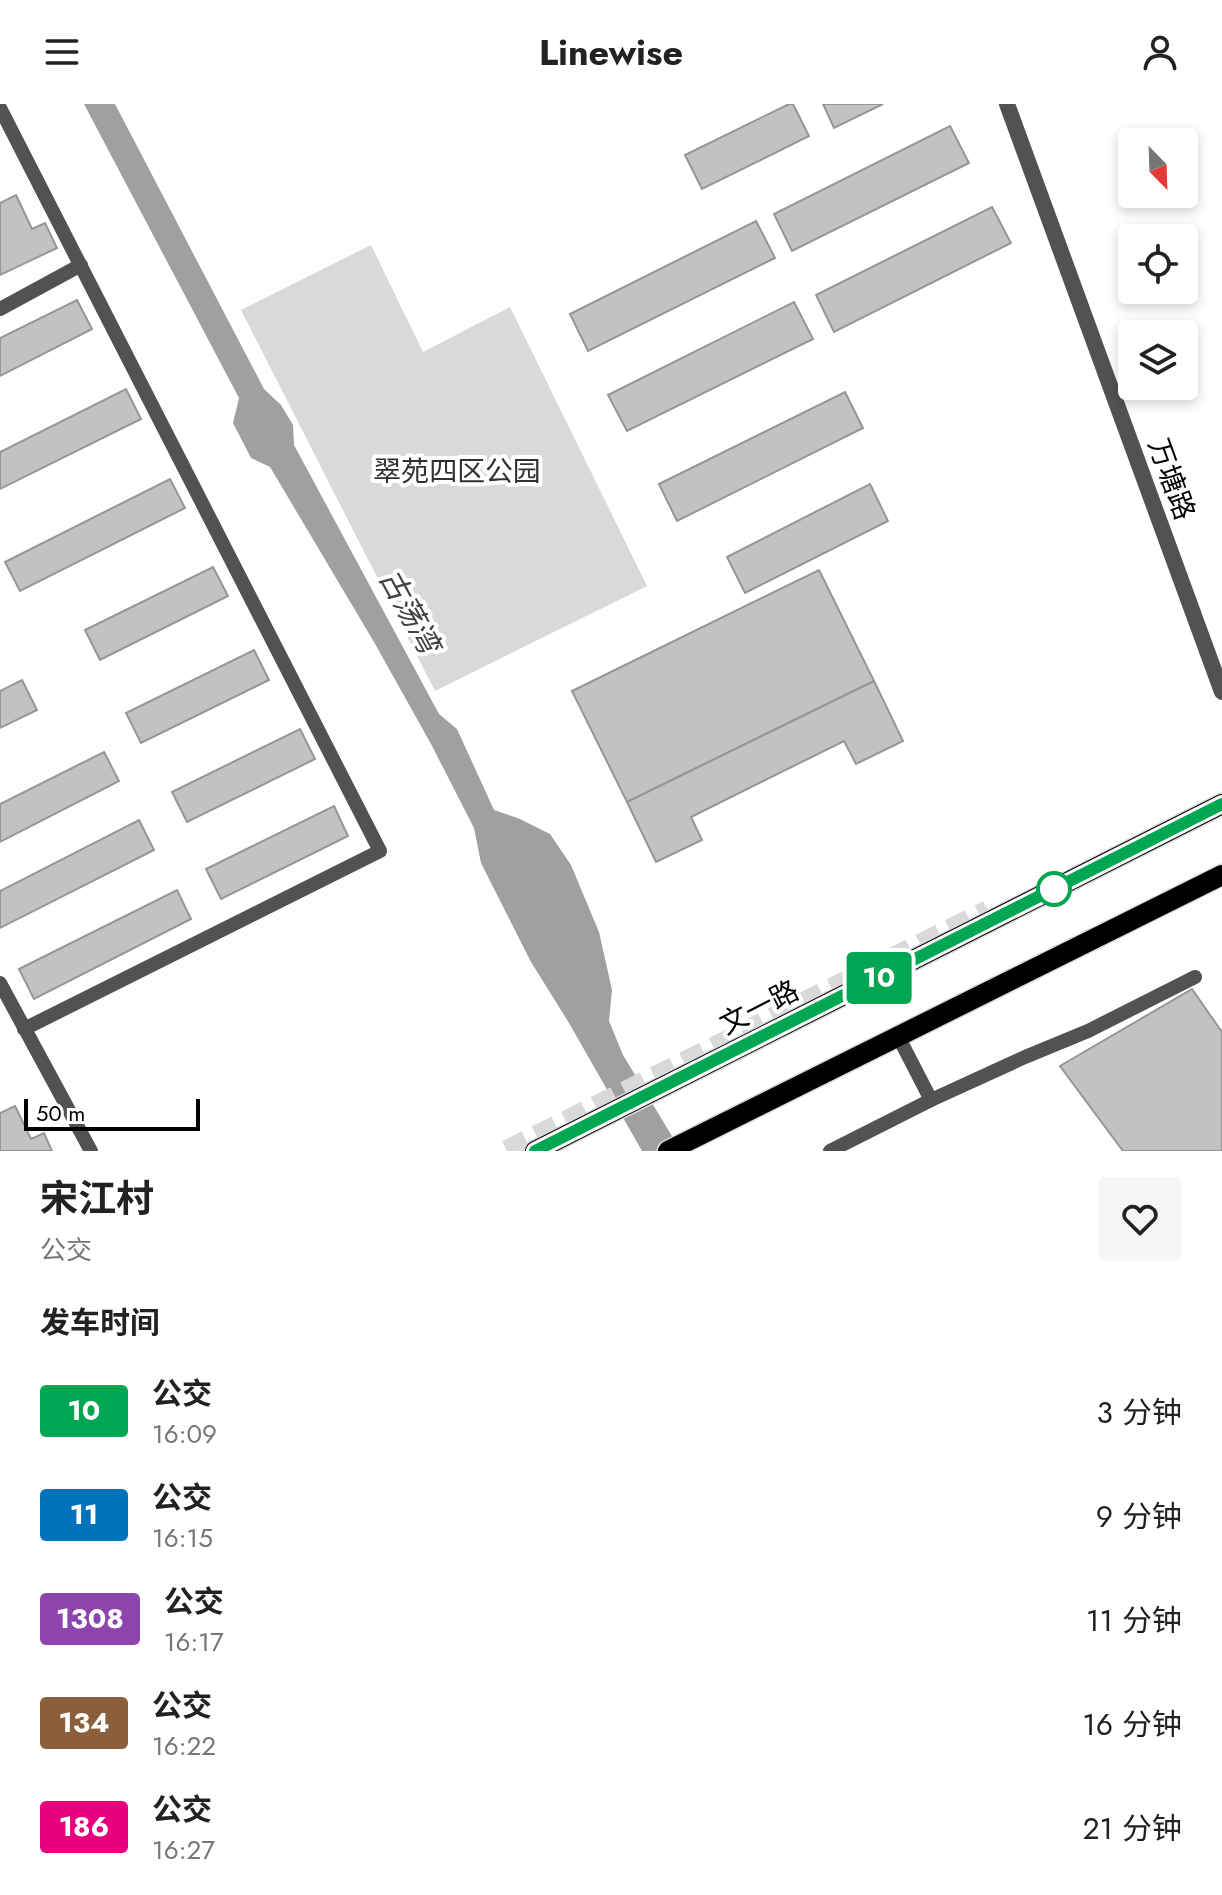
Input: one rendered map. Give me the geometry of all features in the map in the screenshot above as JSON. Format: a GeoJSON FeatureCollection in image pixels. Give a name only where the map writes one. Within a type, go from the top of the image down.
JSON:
{"type":"FeatureCollection","features":[{"type":"Feature","properties":{"kind":"main road","name":"文一路"},"geometry":{"type":"LineString","coordinates":[[535,1151],[1222,804]]}},
{"type":"Feature","properties":{"kind":"main road"},"geometry":{"type":"LineString","coordinates":[[668,1151],[1222,875]]}},
{"type":"Feature","properties":{"kind":"street","name":"万塘路"},"geometry":{"type":"LineString","coordinates":[[1007,104],[1222,692]]}},
{"type":"Feature","properties":{"kind":"lane"},"geometry":{"type":"LineString","coordinates":[[0,108],[380,851],[24,1029]]}},
{"type":"Feature","properties":{"kind":"lane"},"geometry":{"type":"LineString","coordinates":[[0,309],[81,265]]}},
{"type":"Feature","properties":{"kind":"lane"},"geometry":{"type":"LineString","coordinates":[[830,1151],[931,1100],[1088,1031],[1195,977]]}},
{"type":"Feature","properties":{"kind":"lane"},"geometry":{"type":"LineString","coordinates":[[0,983],[91,1151]]}},
{"type":"Feature","properties":{"kind":"lane"},"geometry":{"type":"LineString","coordinates":[[898,1036],[931,1100]]}},
{"type":"Feature","properties":{"kind":"green space","name":"翠苑四区公园"},"geometry":{"type":"Polygon","coordinates":[[[371,245],[423,352],[510,307],[647,586],[435,691],[241,310],[371,245]]]}},
{"type":"Feature","properties":{"kind":"shaded area"},"geometry":{"type":"Polygon","coordinates":[[[84,104],[115,104],[264,389],[281,405],[293,425],[294,445],[439,714],[457,729],[494,810],[550,834],[571,865],[599,932],[612,990],[609,1021],[623,1055],[681,1151],[642,1151],[531,962],[481,863],[474,828],[431,744],[270,467],[251,458],[233,423],[239,398],[84,104]]]}},
{"type":"Feature","properties":{"kind":"building"},"geometry":{"type":"Polygon","coordinates":[[[793,104],[809,136],[702,189],[685,155],[793,104]]]}},
{"type":"Feature","properties":{"kind":"building"},"geometry":{"type":"Polygon","coordinates":[[[823,104],[883,104],[834,128],[823,104]]]}},
{"type":"Feature","properties":{"kind":"building"},"geometry":{"type":"Polygon","coordinates":[[[950,126],[969,163],[792,251],[774,214],[950,126]]]}},
{"type":"Feature","properties":{"kind":"building"},"geometry":{"type":"Polygon","coordinates":[[[16,195],[32,229],[45,223],[57,248],[0,275],[0,203],[16,195]]]}},
{"type":"Feature","properties":{"kind":"building"},"geometry":{"type":"Polygon","coordinates":[[[992,207],[1011,243],[834,332],[816,295],[992,207]]]}},
{"type":"Feature","properties":{"kind":"building"},"geometry":{"type":"Polygon","coordinates":[[[756,221],[775,258],[588,351],[570,314],[756,221]]]}},
{"type":"Feature","properties":{"kind":"building"},"geometry":{"type":"Polygon","coordinates":[[[77,300],[92,329],[0,376],[0,338],[77,300]]]}},
{"type":"Feature","properties":{"kind":"building"},"geometry":{"type":"Polygon","coordinates":[[[794,302],[813,339],[627,431],[608,395],[794,302]]]}},
{"type":"Feature","properties":{"kind":"building"},"geometry":{"type":"Polygon","coordinates":[[[126,389],[141,419],[0,489],[0,452],[126,389]]]}},
{"type":"Feature","properties":{"kind":"building"},"geometry":{"type":"Polygon","coordinates":[[[845,392],[863,428],[677,521],[659,484],[845,392]]]}},
{"type":"Feature","properties":{"kind":"building"},"geometry":{"type":"Polygon","coordinates":[[[170,479],[185,508],[20,591],[5,562],[170,479]]]}},
{"type":"Feature","properties":{"kind":"building"},"geometry":{"type":"Polygon","coordinates":[[[870,484],[888,521],[745,593],[727,557],[870,484]]]}},
{"type":"Feature","properties":{"kind":"building"},"geometry":{"type":"Polygon","coordinates":[[[213,567],[228,596],[100,660],[85,630],[213,567]]]}},
{"type":"Feature","properties":{"kind":"building"},"geometry":{"type":"Polygon","coordinates":[[[819,570],[874,681],[627,802],[572,691],[819,570]]]}},
{"type":"Feature","properties":{"kind":"building"},"geometry":{"type":"Polygon","coordinates":[[[254,650],[269,680],[141,743],[126,713],[254,650]]]}},
{"type":"Feature","properties":{"kind":"building"},"geometry":{"type":"Polygon","coordinates":[[[22,680],[37,710],[0,728],[0,691],[22,680]]]}},
{"type":"Feature","properties":{"kind":"building"},"geometry":{"type":"Polygon","coordinates":[[[874,681],[903,741],[856,764],[844,741],[691,817],[702,840],[656,862],[627,802],[874,681]]]}},
{"type":"Feature","properties":{"kind":"building"},"geometry":{"type":"Polygon","coordinates":[[[300,729],[315,759],[187,822],[172,792],[300,729]]]}},
{"type":"Feature","properties":{"kind":"building"},"geometry":{"type":"Polygon","coordinates":[[[104,752],[119,781],[0,842],[0,804],[104,752]]]}},
{"type":"Feature","properties":{"kind":"building"},"geometry":{"type":"Polygon","coordinates":[[[334,806],[348,836],[221,899],[206,869],[334,806]]]}},
{"type":"Feature","properties":{"kind":"building"},"geometry":{"type":"Polygon","coordinates":[[[139,820],[154,850],[0,928],[0,891],[139,820]]]}},
{"type":"Feature","properties":{"kind":"building"},"geometry":{"type":"Polygon","coordinates":[[[177,890],[191,919],[34,999],[19,969],[177,890]]]}},
{"type":"Feature","properties":{"kind":"building"},"geometry":{"type":"Polygon","coordinates":[[[1192,989],[1222,1032],[1222,1151],[1123,1151],[1060,1066],[1192,989]]]}},
{"type":"Feature","properties":{"kind":"building"},"geometry":{"type":"Polygon","coordinates":[[[15,1106],[31,1139],[44,1133],[52,1151],[0,1151],[0,1113],[15,1106]]]}},
{"type":"Feature","properties":{"kind":"tunnel"},"geometry":{"type":"LineString","coordinates":[[507,1151],[988,911]]}},
{"type":"Feature","properties":{"kind":"bus line","name":"10"},"geometry":{"type":"LineString","coordinates":[[535,1151],[1222,804]]}},
{"type":"Feature","properties":{"kind":"water label","name":"古荡湾"},"geometry":{"type":"Point","coordinates":[409,611]}}]}
